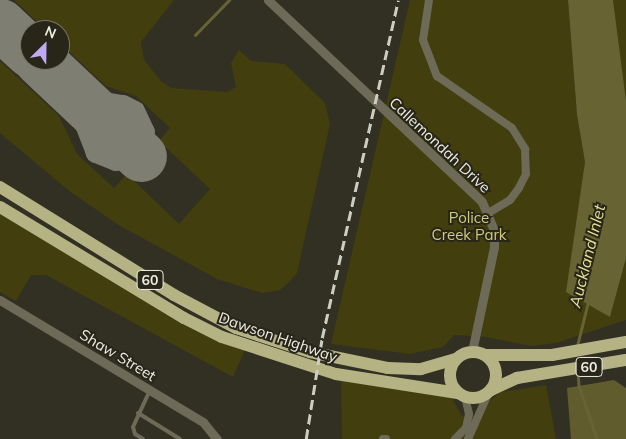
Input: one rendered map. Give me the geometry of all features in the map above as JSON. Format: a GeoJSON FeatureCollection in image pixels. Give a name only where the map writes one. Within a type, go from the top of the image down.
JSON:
{"type":"FeatureCollection","features":[{"type":"Feature","properties":{"kind":"highway","name":"Dawson Highway"},"geometry":{"type":"LineString","coordinates":[[0,187],[202,311],[236,328],[310,352],[340,358],[421,369],[455,360]]}},
{"type":"Feature","properties":{"kind":"highway","name":"Dawson Highway"},"geometry":{"type":"LineString","coordinates":[[0,207],[184,318],[222,337],[336,374],[462,395]]}},
{"type":"Feature","properties":{"kind":"highway","name":"60"},"geometry":{"type":"LineString","coordinates":[[455,360],[472,351],[486,356],[552,355],[626,342]]}},
{"type":"Feature","properties":{"kind":"highway"},"geometry":{"type":"LineString","coordinates":[[486,356],[497,376],[489,392]]}},
{"type":"Feature","properties":{"kind":"highway"},"geometry":{"type":"LineString","coordinates":[[455,360],[449,373],[462,395]]}},
{"type":"Feature","properties":{"kind":"highway","name":"60"},"geometry":{"type":"LineString","coordinates":[[462,395],[489,392],[517,378],[552,374],[626,360]]}},
{"type":"Feature","properties":{"kind":"street"},"geometry":{"type":"LineString","coordinates":[[429,0],[423,40],[438,76],[512,128],[526,149],[526,174],[518,188],[510,200],[488,213]]}},
{"type":"Feature","properties":{"kind":"street","name":"Callemondah Drive"},"geometry":{"type":"LineString","coordinates":[[273,2],[366,95],[470,188],[488,213],[494,247],[472,351]]}},
{"type":"Feature","properties":{"kind":"street","name":"Shaw Street"},"geometry":{"type":"LineString","coordinates":[[0,300],[203,422],[217,439]]}},
{"type":"Feature","properties":{"kind":"street"},"geometry":{"type":"LineString","coordinates":[[468,439],[489,392]]}},
{"type":"Feature","properties":{"kind":"street"},"geometry":{"type":"LineString","coordinates":[[455,439],[466,428],[469,414],[462,395]]}},
{"type":"Feature","properties":{"kind":"lane"},"geometry":{"type":"LineString","coordinates":[[143,439],[133,430],[138,413],[150,390]]}},
{"type":"Feature","properties":{"kind":"lane"},"geometry":{"type":"LineString","coordinates":[[138,413],[180,439]]}},
{"type":"Feature","properties":{"kind":"green space"},"geometry":{"type":"Polygon","coordinates":[[[14,0],[174,0],[141,42],[144,60],[161,81],[171,88],[227,92],[236,87],[231,63],[239,50],[251,61],[285,64],[325,103],[330,124],[297,273],[290,281],[280,290],[262,293],[217,279],[117,224],[68,190],[0,133],[0,61],[59,116],[77,154],[114,188],[127,174],[179,224],[210,189],[159,141],[170,128],[136,96],[106,86],[70,52],[70,20],[35,20],[14,0]]]}},
{"type":"Feature","properties":{"kind":"green space","name":"Police Creek Park"},"geometry":{"type":"Polygon","coordinates":[[[410,0],[568,0],[577,115],[585,162],[574,257],[610,317],[626,258],[626,320],[556,343],[531,346],[486,337],[454,335],[443,347],[410,354],[331,344],[410,0]]]}},
{"type":"Feature","properties":{"kind":"green space"},"geometry":{"type":"Polygon","coordinates":[[[613,0],[626,0],[626,101],[614,34],[613,0]]]}},
{"type":"Feature","properties":{"kind":"green space"},"geometry":{"type":"Polygon","coordinates":[[[0,214],[245,350],[233,377],[46,275],[31,275],[16,301],[0,292],[0,214]]]}},
{"type":"Feature","properties":{"kind":"green space"},"geometry":{"type":"Polygon","coordinates":[[[341,378],[452,398],[462,416],[481,418],[488,402],[501,392],[546,385],[556,439],[342,439],[341,378]]]}},
{"type":"Feature","properties":{"kind":"shaded area"},"geometry":{"type":"Polygon","coordinates":[[[614,380],[626,388],[626,439],[571,439],[567,388],[614,380]]]}},
{"type":"Feature","properties":{"kind":"water"},"geometry":{"type":"Polygon","coordinates":[[[568,0],[613,0],[626,101],[626,258],[610,317],[566,292],[585,162],[577,115],[568,0]]]}},
{"type":"Feature","properties":{"kind":"waterway"},"geometry":{"type":"LineString","coordinates":[[195,35],[229,0]]}},
{"type":"Feature","properties":{"kind":"waterway","name":"Auckland Inlet"},"geometry":{"type":"LineString","coordinates":[[577,346],[588,302]]}},
{"type":"Feature","properties":{"kind":"waterway"},"geometry":{"type":"LineString","coordinates":[[578,371],[579,386],[597,439]]}},
{"type":"Feature","properties":{"kind":"taxiway"},"geometry":{"type":"LineString","coordinates":[[50,70],[84,99],[123,105],[135,111],[145,132],[135,154],[116,161],[96,153],[72,91]]}},
{"type":"Feature","properties":{"kind":"runway"},"geometry":{"type":"LineString","coordinates":[[0,24],[20,43]]}},
{"type":"Feature","properties":{"kind":"runway"},"geometry":{"type":"LineString","coordinates":[[50,70],[141,156]]}},
{"type":"Feature","properties":{"kind":"railway"},"geometry":{"type":"LineString","coordinates":[[306,439],[322,338],[398,0]]}}]}
